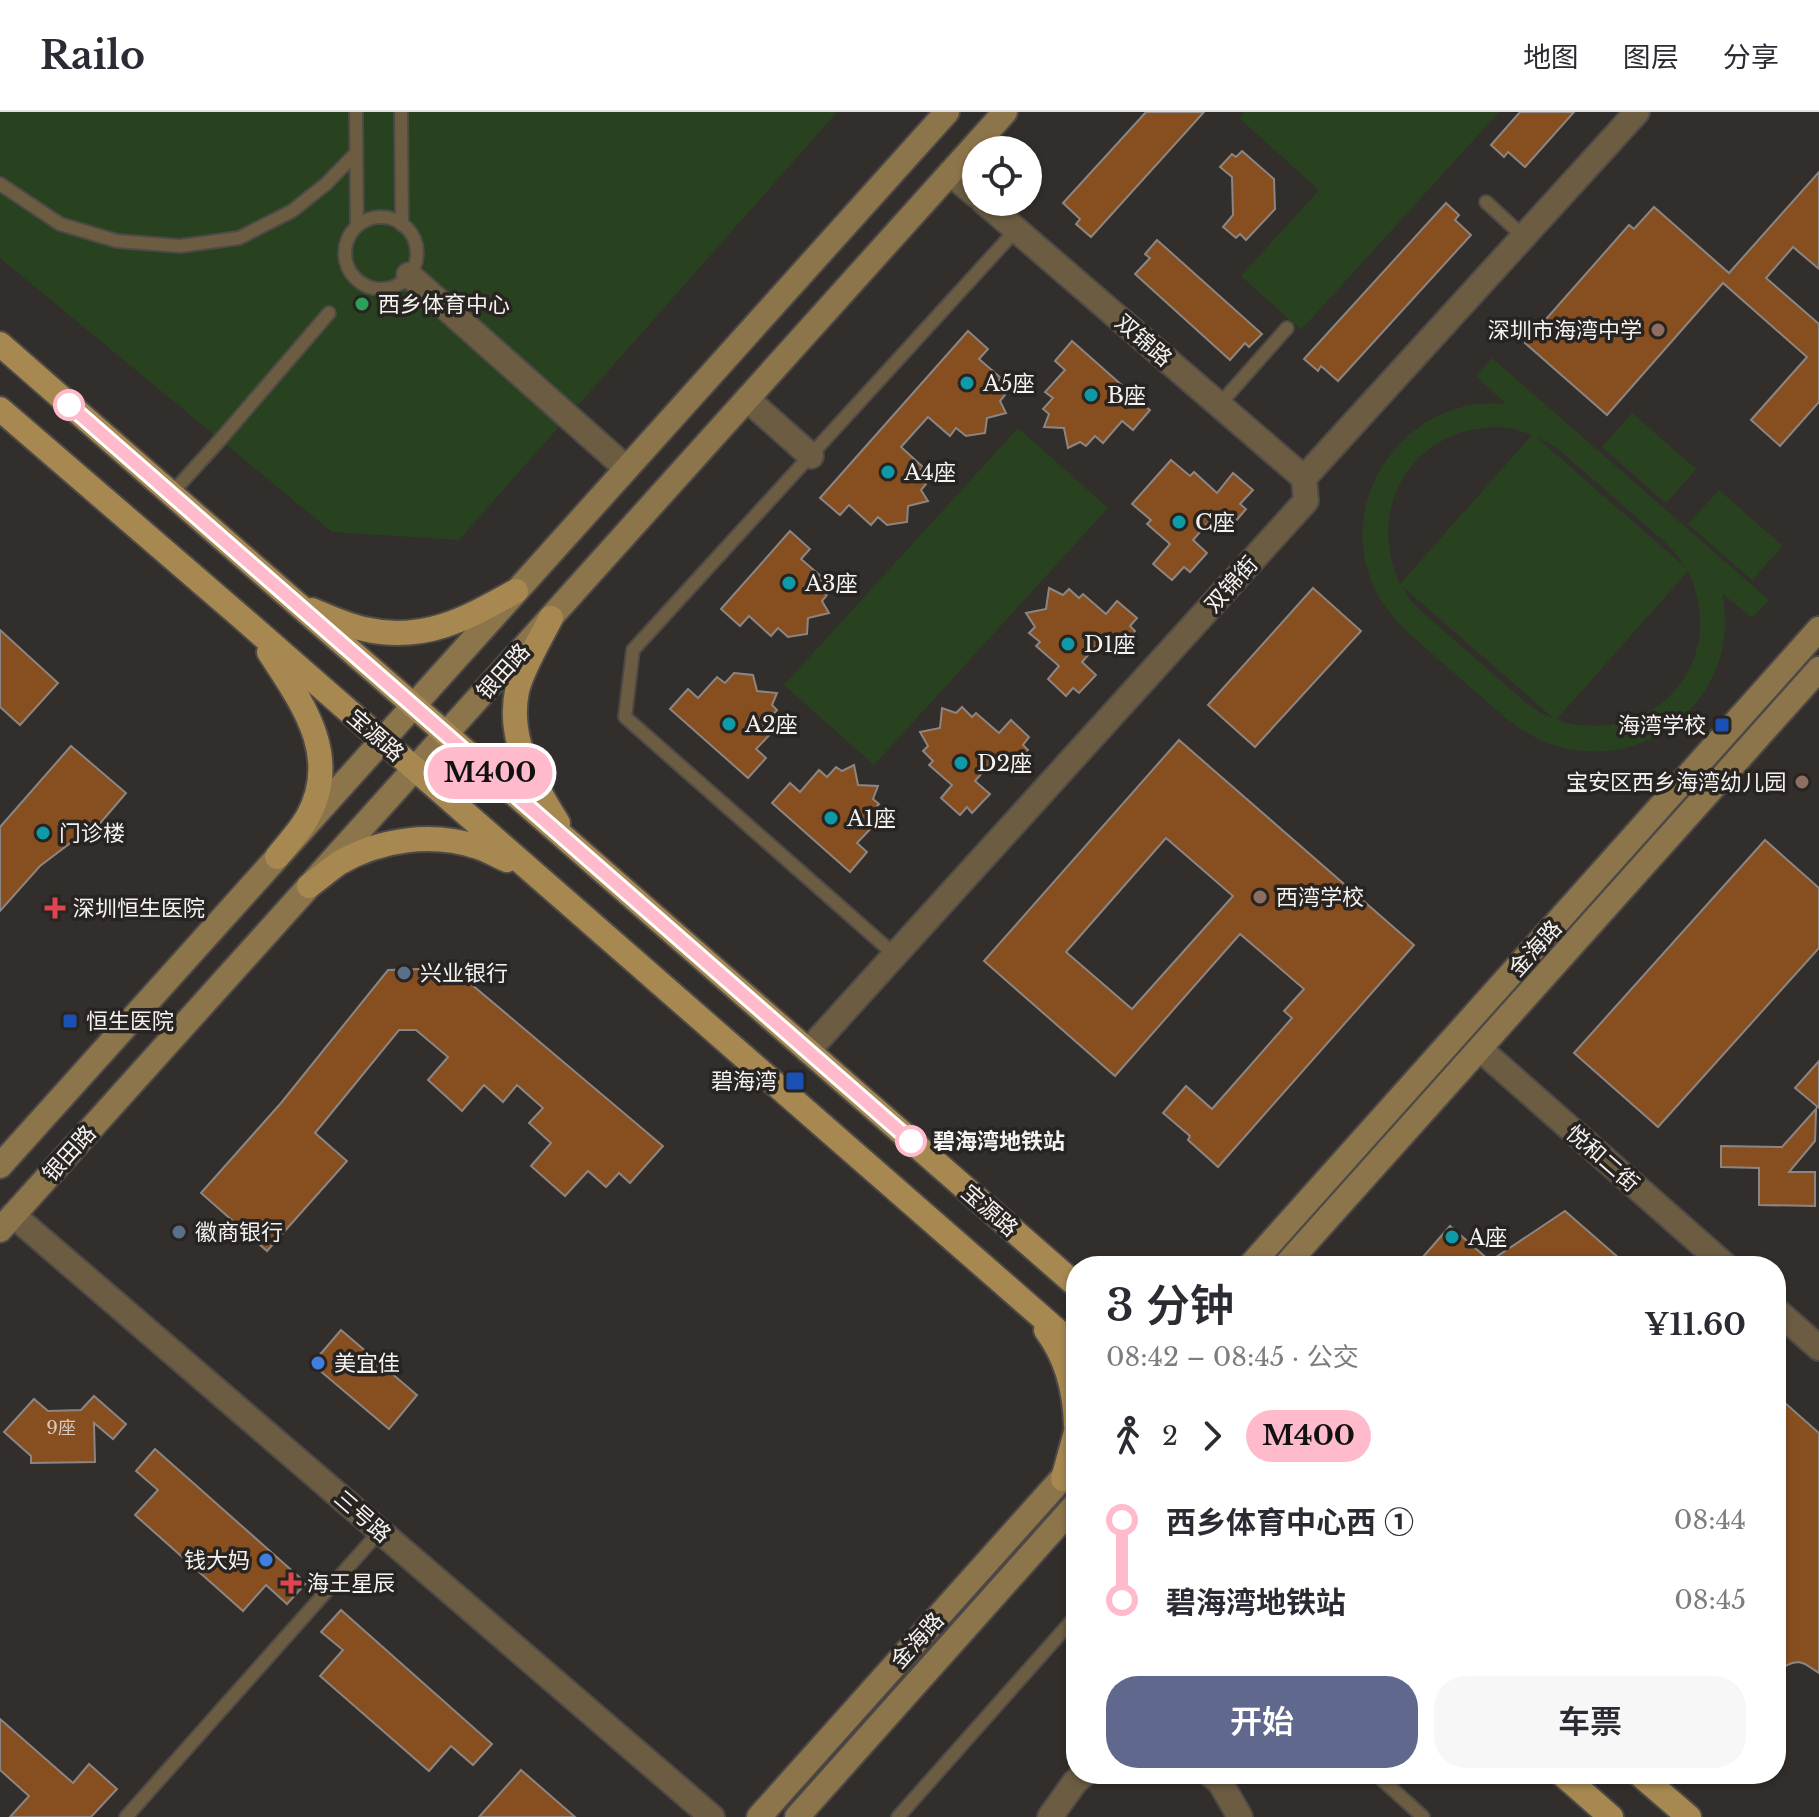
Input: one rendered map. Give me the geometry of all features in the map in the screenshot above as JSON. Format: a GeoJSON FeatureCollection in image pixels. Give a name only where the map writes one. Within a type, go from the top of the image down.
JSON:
{"type":"FeatureCollection","features":[{"type":"Feature","properties":{"kind":"main road","name":"宝源路"},"geometry":{"type":"LineString","coordinates":[[0,344],[1066,1276]]}},
{"type":"Feature","properties":{"kind":"main road","name":"宝源路"},"geometry":{"type":"LineString","coordinates":[[0,409],[1066,1339]]}},
{"type":"Feature","properties":{"kind":"main road"},"geometry":{"type":"LineString","coordinates":[[297,604],[363,629],[415,633],[459,621],[516,591]]}},
{"type":"Feature","properties":{"kind":"main road"},"geometry":{"type":"LineString","coordinates":[[240,616],[269,652],[305,709],[322,760],[319,788],[307,817],[277,857]]}},
{"type":"Feature","properties":{"kind":"main road"},"geometry":{"type":"LineString","coordinates":[[551,618],[517,689],[515,716],[526,768],[572,845]]}},
{"type":"Feature","properties":{"kind":"main road"},"geometry":{"type":"LineString","coordinates":[[309,886],[339,864],[366,851],[391,842],[418,838],[447,839],[480,847],[532,873]]}},
{"type":"Feature","properties":{"kind":"main road"},"geometry":{"type":"LineString","coordinates":[[1031,1309],[1055,1342],[1066,1367]]}},
{"type":"Feature","properties":{"kind":"main road"},"geometry":{"type":"LineString","coordinates":[[1573,1784],[1611,1817]]}},
{"type":"Feature","properties":{"kind":"main road"},"geometry":{"type":"LineString","coordinates":[[1651,1784],[1689,1817]]}},
{"type":"Feature","properties":{"kind":"street","name":"银田路"},"geometry":{"type":"LineString","coordinates":[[0,1166],[947,112]]}},
{"type":"Feature","properties":{"kind":"street","name":"银田路"},"geometry":{"type":"LineString","coordinates":[[7,1223],[1005,112]]}},
{"type":"Feature","properties":{"kind":"street","name":"双锦街"},"geometry":{"type":"LineString","coordinates":[[808,1051],[1306,501],[1304,478],[1637,112]]}},
{"type":"Feature","properties":{"kind":"street"},"geometry":{"type":"LineString","coordinates":[[950,173],[962,183]]}},
{"type":"Feature","properties":{"kind":"street","name":"双锦路"},"geometry":{"type":"LineString","coordinates":[[1000,216],[1304,478]]}},
{"type":"Feature","properties":{"kind":"street"},"geometry":{"type":"LineString","coordinates":[[409,275],[626,468]]}},
{"type":"Feature","properties":{"kind":"street"},"geometry":{"type":"LineString","coordinates":[[747,399],[811,456]]}},
{"type":"Feature","properties":{"kind":"street","name":"金海路"},"geometry":{"type":"LineString","coordinates":[[1259,1256],[1819,629]]}},
{"type":"Feature","properties":{"kind":"street","name":"金海路"},"geometry":{"type":"LineString","coordinates":[[1294,1256],[1819,669]]}},
{"type":"Feature","properties":{"kind":"street","name":"悦和二街"},"geometry":{"type":"LineString","coordinates":[[1480,1049],[1715,1256]]}},
{"type":"Feature","properties":{"kind":"street","name":"三号路"},"geometry":{"type":"LineString","coordinates":[[7,1223],[380,1531],[712,1817]]}},
{"type":"Feature","properties":{"kind":"street"},"geometry":{"type":"LineString","coordinates":[[1786,1319],[1819,1348]]}},
{"type":"Feature","properties":{"kind":"street","name":"金海路"},"geometry":{"type":"LineString","coordinates":[[759,1817],[1066,1474]]}},
{"type":"Feature","properties":{"kind":"street","name":"金海路"},"geometry":{"type":"LineString","coordinates":[[797,1817],[1066,1515]]}},
{"type":"Feature","properties":{"kind":"street"},"geometry":{"type":"LineString","coordinates":[[1050,1817],[1074,1784]]}},
{"type":"Feature","properties":{"kind":"street"},"geometry":{"type":"LineString","coordinates":[[1221,1784],[1240,1817]]}},
{"type":"Feature","properties":{"kind":"lane"},"geometry":{"type":"LineString","coordinates":[[356,112],[357,226]]}},
{"type":"Feature","properties":{"kind":"lane"},"geometry":{"type":"LineString","coordinates":[[401,112],[402,225]]}},
{"type":"Feature","properties":{"kind":"lane"},"geometry":{"type":"LineString","coordinates":[[0,184],[60,224],[117,241],[180,246],[239,238],[279,218],[326,184],[356,153]]}},
{"type":"Feature","properties":{"kind":"lane"},"geometry":{"type":"LineString","coordinates":[[1486,202],[1524,237]]}},
{"type":"Feature","properties":{"kind":"lane"},"geometry":{"type":"LineString","coordinates":[[380,217],[393,219],[410,233],[417,254],[415,265],[401,283],[391,288],[369,287],[358,281],[350,271],[345,260],[345,247],[357,226],[380,217]]}},
{"type":"Feature","properties":{"kind":"lane"},"geometry":{"type":"LineString","coordinates":[[895,955],[625,717],[633,650],[1016,230]]}},
{"type":"Feature","properties":{"kind":"lane"},"geometry":{"type":"LineString","coordinates":[[171,494],[329,313]]}},
{"type":"Feature","properties":{"kind":"lane"},"geometry":{"type":"LineString","coordinates":[[1219,405],[1287,328]]}},
{"type":"Feature","properties":{"kind":"lane"},"geometry":{"type":"LineString","coordinates":[[126,1817],[380,1531]]}},
{"type":"Feature","properties":{"kind":"lane"},"geometry":{"type":"LineString","coordinates":[[898,1817],[1066,1627]]}},
{"type":"Feature","properties":{"kind":"lane"},"geometry":{"type":"LineString","coordinates":[[1387,1784],[1423,1817]]}},
{"type":"Feature","properties":{"kind":"green space","name":"西乡体育中心"},"geometry":{"type":"Polygon","coordinates":[[[0,112],[837,112],[459,540],[332,532],[0,258],[0,112]]]}},
{"type":"Feature","properties":{"kind":"green space"},"geometry":{"type":"Polygon","coordinates":[[[1244,112],[1499,112],[1301,330],[1241,276],[1319,190],[1239,118],[1244,112]]]}},
{"type":"Feature","properties":{"kind":"green space"},"geometry":{"type":"Polygon","coordinates":[[[1492,358],[1769,600],[1752,618],[1722,593],[1725,627],[1720,659],[1707,688],[1688,712],[1664,732],[1635,745],[1603,751],[1569,749],[1537,738],[1508,720],[1406,631],[1375,591],[1363,542],[1365,510],[1375,480],[1392,453],[1415,431],[1442,414],[1473,405],[1506,404],[1476,376],[1492,358]],[[1477,429],[1459,433],[1437,444],[1419,458],[1405,475],[1395,495],[1389,516],[1388,539],[1400,584],[1532,435],[1515,429],[1477,429]],[[1536,437],[1685,567],[1665,542],[1564,454],[1536,437]],[[1688,571],[1556,720],[1591,726],[1623,722],[1651,710],[1674,691],[1690,667],[1699,638],[1699,605],[1688,571]],[[1403,587],[1410,600],[1524,701],[1552,718],[1403,587]]]}},
{"type":"Feature","properties":{"kind":"green space"},"geometry":{"type":"Polygon","coordinates":[[[1632,413],[1696,469],[1666,503],[1602,447],[1632,413]]]}},
{"type":"Feature","properties":{"kind":"green space"},"geometry":{"type":"Polygon","coordinates":[[[1018,428],[1108,508],[874,765],[784,685],[1018,428]]]}},
{"type":"Feature","properties":{"kind":"green space"},"geometry":{"type":"Polygon","coordinates":[[[1719,490],[1783,546],[1752,580],[1688,524],[1719,490]]]}},
{"type":"Feature","properties":{"kind":"building"},"geometry":{"type":"Polygon","coordinates":[[[1146,112],[1204,112],[1091,237],[1076,224],[1080,219],[1063,203],[1146,112]]]}},
{"type":"Feature","properties":{"kind":"building"},"geometry":{"type":"Polygon","coordinates":[[[1520,112],[1574,112],[1525,167],[1508,152],[1504,157],[1491,145],[1520,112]]]}},
{"type":"Feature","properties":{"kind":"building"},"geometry":{"type":"Polygon","coordinates":[[[1242,151],[1274,179],[1275,209],[1246,240],[1240,234],[1236,238],[1223,227],[1233,215],[1232,177],[1220,167],[1232,154],[1236,157],[1242,151]]]}},
{"type":"Feature","properties":{"kind":"building"},"geometry":{"type":"Polygon","coordinates":[[[1819,172],[1819,269],[1793,247],[1766,278],[1819,324],[1819,402],[1780,446],[1751,420],[1807,357],[1723,283],[1607,415],[1525,343],[1629,225],[1634,229],[1654,207],[1729,273],[1819,172]]]}},
{"type":"Feature","properties":{"kind":"building"},"geometry":{"type":"Polygon","coordinates":[[[1446,203],[1459,215],[1455,220],[1471,235],[1338,381],[1321,366],[1318,371],[1304,359],[1446,203]]]}},
{"type":"Feature","properties":{"kind":"building"},"geometry":{"type":"Polygon","coordinates":[[[1157,240],[1262,334],[1249,347],[1245,343],[1230,360],[1135,274],[1150,258],[1145,254],[1157,240]]]}},
{"type":"Feature","properties":{"kind":"building"},"geometry":{"type":"Polygon","coordinates":[[[968,331],[988,349],[979,359],[1001,378],[994,386],[1005,395],[1000,401],[1006,413],[987,418],[985,433],[966,436],[956,428],[950,436],[928,417],[901,447],[923,467],[916,475],[926,484],[921,490],[928,501],[908,506],[907,522],[887,525],[878,517],[871,525],[849,505],[840,515],[820,498],[968,331]]]}},
{"type":"Feature","properties":{"kind":"building","name":"B座"},"geometry":{"type":"Polygon","coordinates":[[[1072,341],[1150,410],[1133,430],[1122,421],[1103,443],[1095,436],[1086,446],[1080,442],[1068,448],[1064,428],[1044,427],[1049,414],[1043,409],[1053,398],[1045,392],[1065,370],[1055,361],[1072,341]]]}},
{"type":"Feature","properties":{"kind":"building","name":"C座"},"geometry":{"type":"Polygon","coordinates":[[[1171,460],[1190,476],[1194,472],[1217,493],[1233,473],[1253,490],[1240,504],[1246,509],[1230,528],[1215,515],[1193,540],[1207,553],[1190,572],[1184,567],[1172,580],[1153,564],[1170,544],[1147,524],[1151,520],[1132,504],[1171,460]]]}},
{"type":"Feature","properties":{"kind":"building","name":"A3座"},"geometry":{"type":"Polygon","coordinates":[[[790,531],[810,549],[801,559],[823,578],[816,586],[827,595],[822,601],[829,613],[808,618],[807,634],[788,637],[778,628],[771,636],[749,616],[740,626],[721,609],[790,531]]]}},
{"type":"Feature","properties":{"kind":"building","name":"D1座"},"geometry":{"type":"Polygon","coordinates":[[[1049,588],[1063,595],[1069,589],[1079,598],[1083,594],[1106,614],[1117,601],[1137,618],[1130,626],[1135,631],[1119,650],[1104,637],[1082,662],[1096,675],[1079,693],[1073,688],[1066,696],[1048,679],[1059,666],[1036,646],[1040,642],[1029,633],[1035,627],[1026,613],[1046,609],[1049,588]]]}},
{"type":"Feature","properties":{"kind":"building"},"geometry":{"type":"Polygon","coordinates":[[[1313,588],[1361,631],[1255,747],[1208,705],[1313,588]]]}},
{"type":"Feature","properties":{"kind":"building"},"geometry":{"type":"Polygon","coordinates":[[[0,630],[58,683],[20,725],[0,707],[0,630]]]}},
{"type":"Feature","properties":{"kind":"building","name":"A2座"},"geometry":{"type":"Polygon","coordinates":[[[734,673],[753,675],[757,691],[777,693],[772,705],[777,710],[768,721],[776,728],[756,749],[766,758],[748,778],[670,709],[688,689],[698,698],[717,677],[725,683],[734,673]]]}},
{"type":"Feature","properties":{"kind":"building","name":"D2座"},"geometry":{"type":"Polygon","coordinates":[[[962,707],[972,717],[976,713],[999,733],[1011,720],[1029,737],[1023,745],[1028,750],[1012,769],[997,756],[975,781],[990,794],[972,813],[967,807],[960,815],[941,798],[952,785],[929,765],[933,761],[923,751],[928,746],[920,732],[940,728],[942,708],[956,713],[962,707]]]}},
{"type":"Feature","properties":{"kind":"building"},"geometry":{"type":"Polygon","coordinates":[[[1179,740],[1414,945],[1218,1167],[1188,1140],[1190,1136],[1163,1113],[1186,1086],[1212,1109],[1292,1018],[1284,1011],[1304,989],[1240,934],[1115,1076],[984,961],[1179,740]],[[1166,838],[1066,952],[1132,1009],[1233,896],[1166,838]]]}},
{"type":"Feature","properties":{"kind":"building","name":"门诊楼"},"geometry":{"type":"Polygon","coordinates":[[[71,746],[126,793],[97,827],[40,866],[0,911],[0,827],[71,746]]]}},
{"type":"Feature","properties":{"kind":"building","name":"A1座"},"geometry":{"type":"Polygon","coordinates":[[[854,765],[858,785],[878,786],[873,799],[879,804],[869,815],[877,822],[857,843],[867,852],[850,872],[772,803],[790,783],[800,792],[819,770],[827,777],[836,767],[842,771],[854,765]]]}},
{"type":"Feature","properties":{"kind":"building"},"geometry":{"type":"Polygon","coordinates":[[[1765,840],[1819,888],[1819,948],[1658,1127],[1574,1053],[1765,840]]]}},
{"type":"Feature","properties":{"kind":"building"},"geometry":{"type":"Polygon","coordinates":[[[452,968],[663,1146],[630,1183],[619,1173],[606,1187],[588,1171],[565,1196],[531,1166],[551,1143],[529,1123],[543,1108],[517,1085],[503,1102],[484,1085],[462,1111],[428,1080],[448,1057],[416,1030],[399,1030],[315,1133],[347,1161],[267,1251],[201,1193],[281,1103],[388,970],[452,968]]]}},
{"type":"Feature","properties":{"kind":"building"},"geometry":{"type":"Polygon","coordinates":[[[1819,1061],[1819,1108],[1795,1088],[1819,1061]]]}},
{"type":"Feature","properties":{"kind":"building"},"geometry":{"type":"Polygon","coordinates":[[[1816,1109],[1815,1141],[1789,1172],[1815,1172],[1815,1206],[1759,1205],[1759,1168],[1721,1167],[1721,1146],[1782,1147],[1816,1109]]]}},
{"type":"Feature","properties":{"kind":"building"},"geometry":{"type":"Polygon","coordinates":[[[1565,1211],[1617,1256],[1498,1256],[1565,1211]]]}},
{"type":"Feature","properties":{"kind":"building"},"geometry":{"type":"Polygon","coordinates":[[[1450,1226],[1484,1256],[1424,1256],[1450,1226]]]}},
{"type":"Feature","properties":{"kind":"building"},"geometry":{"type":"Polygon","coordinates":[[[341,1330],[417,1395],[389,1429],[312,1364],[341,1330]]]}},
{"type":"Feature","properties":{"kind":"building"},"geometry":{"type":"Polygon","coordinates":[[[94,1396],[126,1424],[113,1439],[94,1423],[95,1462],[31,1463],[31,1456],[4,1432],[34,1399],[48,1411],[81,1410],[94,1396]]]}},
{"type":"Feature","properties":{"kind":"building"},"geometry":{"type":"Polygon","coordinates":[[[1786,1404],[1819,1433],[1819,1673],[1805,1664],[1786,1666],[1786,1404]]]}},
{"type":"Feature","properties":{"kind":"building"},"geometry":{"type":"Polygon","coordinates":[[[155,1449],[306,1583],[287,1604],[266,1585],[243,1611],[135,1515],[158,1490],[136,1471],[155,1449]]]}},
{"type":"Feature","properties":{"kind":"building"},"geometry":{"type":"Polygon","coordinates":[[[341,1610],[492,1744],[473,1765],[451,1746],[429,1771],[320,1676],[343,1650],[321,1632],[341,1610]]]}},
{"type":"Feature","properties":{"kind":"building"},"geometry":{"type":"Polygon","coordinates":[[[0,1719],[73,1783],[89,1764],[117,1789],[91,1817],[10,1817],[29,1796],[0,1770],[0,1719]]]}},
{"type":"Feature","properties":{"kind":"building"},"geometry":{"type":"Polygon","coordinates":[[[521,1770],[575,1817],[479,1817],[521,1770]]]}},
{"type":"Feature","properties":{"kind":"bus line","name":"M400"},"geometry":{"type":"LineString","coordinates":[[69,405],[911,1141]]}},
{"type":"Feature","properties":{"kind":"place","name":"西乡体育中心"},"geometry":{"type":"Point","coordinates":[362,304]}},
{"type":"Feature","properties":{"kind":"place","name":"深圳市海湾中学"},"geometry":{"type":"Point","coordinates":[1658,330]}},
{"type":"Feature","properties":{"kind":"place","name":"A5座"},"geometry":{"type":"Point","coordinates":[967,383]}},
{"type":"Feature","properties":{"kind":"place","name":"B座"},"geometry":{"type":"Point","coordinates":[1091,395]}},
{"type":"Feature","properties":{"kind":"place","name":"A4座"},"geometry":{"type":"Point","coordinates":[888,472]}},
{"type":"Feature","properties":{"kind":"place","name":"C座"},"geometry":{"type":"Point","coordinates":[1179,522]}},
{"type":"Feature","properties":{"kind":"place","name":"A3座"},"geometry":{"type":"Point","coordinates":[789,583]}},
{"type":"Feature","properties":{"kind":"place","name":"D1座"},"geometry":{"type":"Point","coordinates":[1068,644]}},
{"type":"Feature","properties":{"kind":"place","name":"A2座"},"geometry":{"type":"Point","coordinates":[729,724]}},
{"type":"Feature","properties":{"kind":"place","name":"海湾学校"},"geometry":{"type":"Point","coordinates":[1722,725]}},
{"type":"Feature","properties":{"kind":"place","name":"D2座"},"geometry":{"type":"Point","coordinates":[961,763]}},
{"type":"Feature","properties":{"kind":"place","name":"宝安区西乡海湾幼儿园"},"geometry":{"type":"Point","coordinates":[1802,782]}},
{"type":"Feature","properties":{"kind":"place","name":"A1座"},"geometry":{"type":"Point","coordinates":[831,818]}},
{"type":"Feature","properties":{"kind":"place","name":"门诊楼"},"geometry":{"type":"Point","coordinates":[43,833]}},
{"type":"Feature","properties":{"kind":"place","name":"西湾学校"},"geometry":{"type":"Point","coordinates":[1260,897]}},
{"type":"Feature","properties":{"kind":"place","name":"深圳恒生医院"},"geometry":{"type":"Point","coordinates":[55,908]}},
{"type":"Feature","properties":{"kind":"place","name":"兴业银行"},"geometry":{"type":"Point","coordinates":[404,973]}},
{"type":"Feature","properties":{"kind":"place","name":"恒生医院"},"geometry":{"type":"Point","coordinates":[70,1021]}},
{"type":"Feature","properties":{"kind":"place","name":"碧海湾"},"geometry":{"type":"Point","coordinates":[795,1081]}},
{"type":"Feature","properties":{"kind":"place","name":"碧海湾地铁站"},"geometry":{"type":"Point","coordinates":[911,1141]}},
{"type":"Feature","properties":{"kind":"place","name":"徽商银行"},"geometry":{"type":"Point","coordinates":[179,1232]}},
{"type":"Feature","properties":{"kind":"place","name":"A座"},"geometry":{"type":"Point","coordinates":[1452,1237]}},
{"type":"Feature","properties":{"kind":"place","name":"美宜佳"},"geometry":{"type":"Point","coordinates":[318,1363]}},
{"type":"Feature","properties":{"kind":"place","name":"钱大妈"},"geometry":{"type":"Point","coordinates":[266,1560]}},
{"type":"Feature","properties":{"kind":"place","name":"海王星辰"},"geometry":{"type":"Point","coordinates":[291,1583]}}]}
